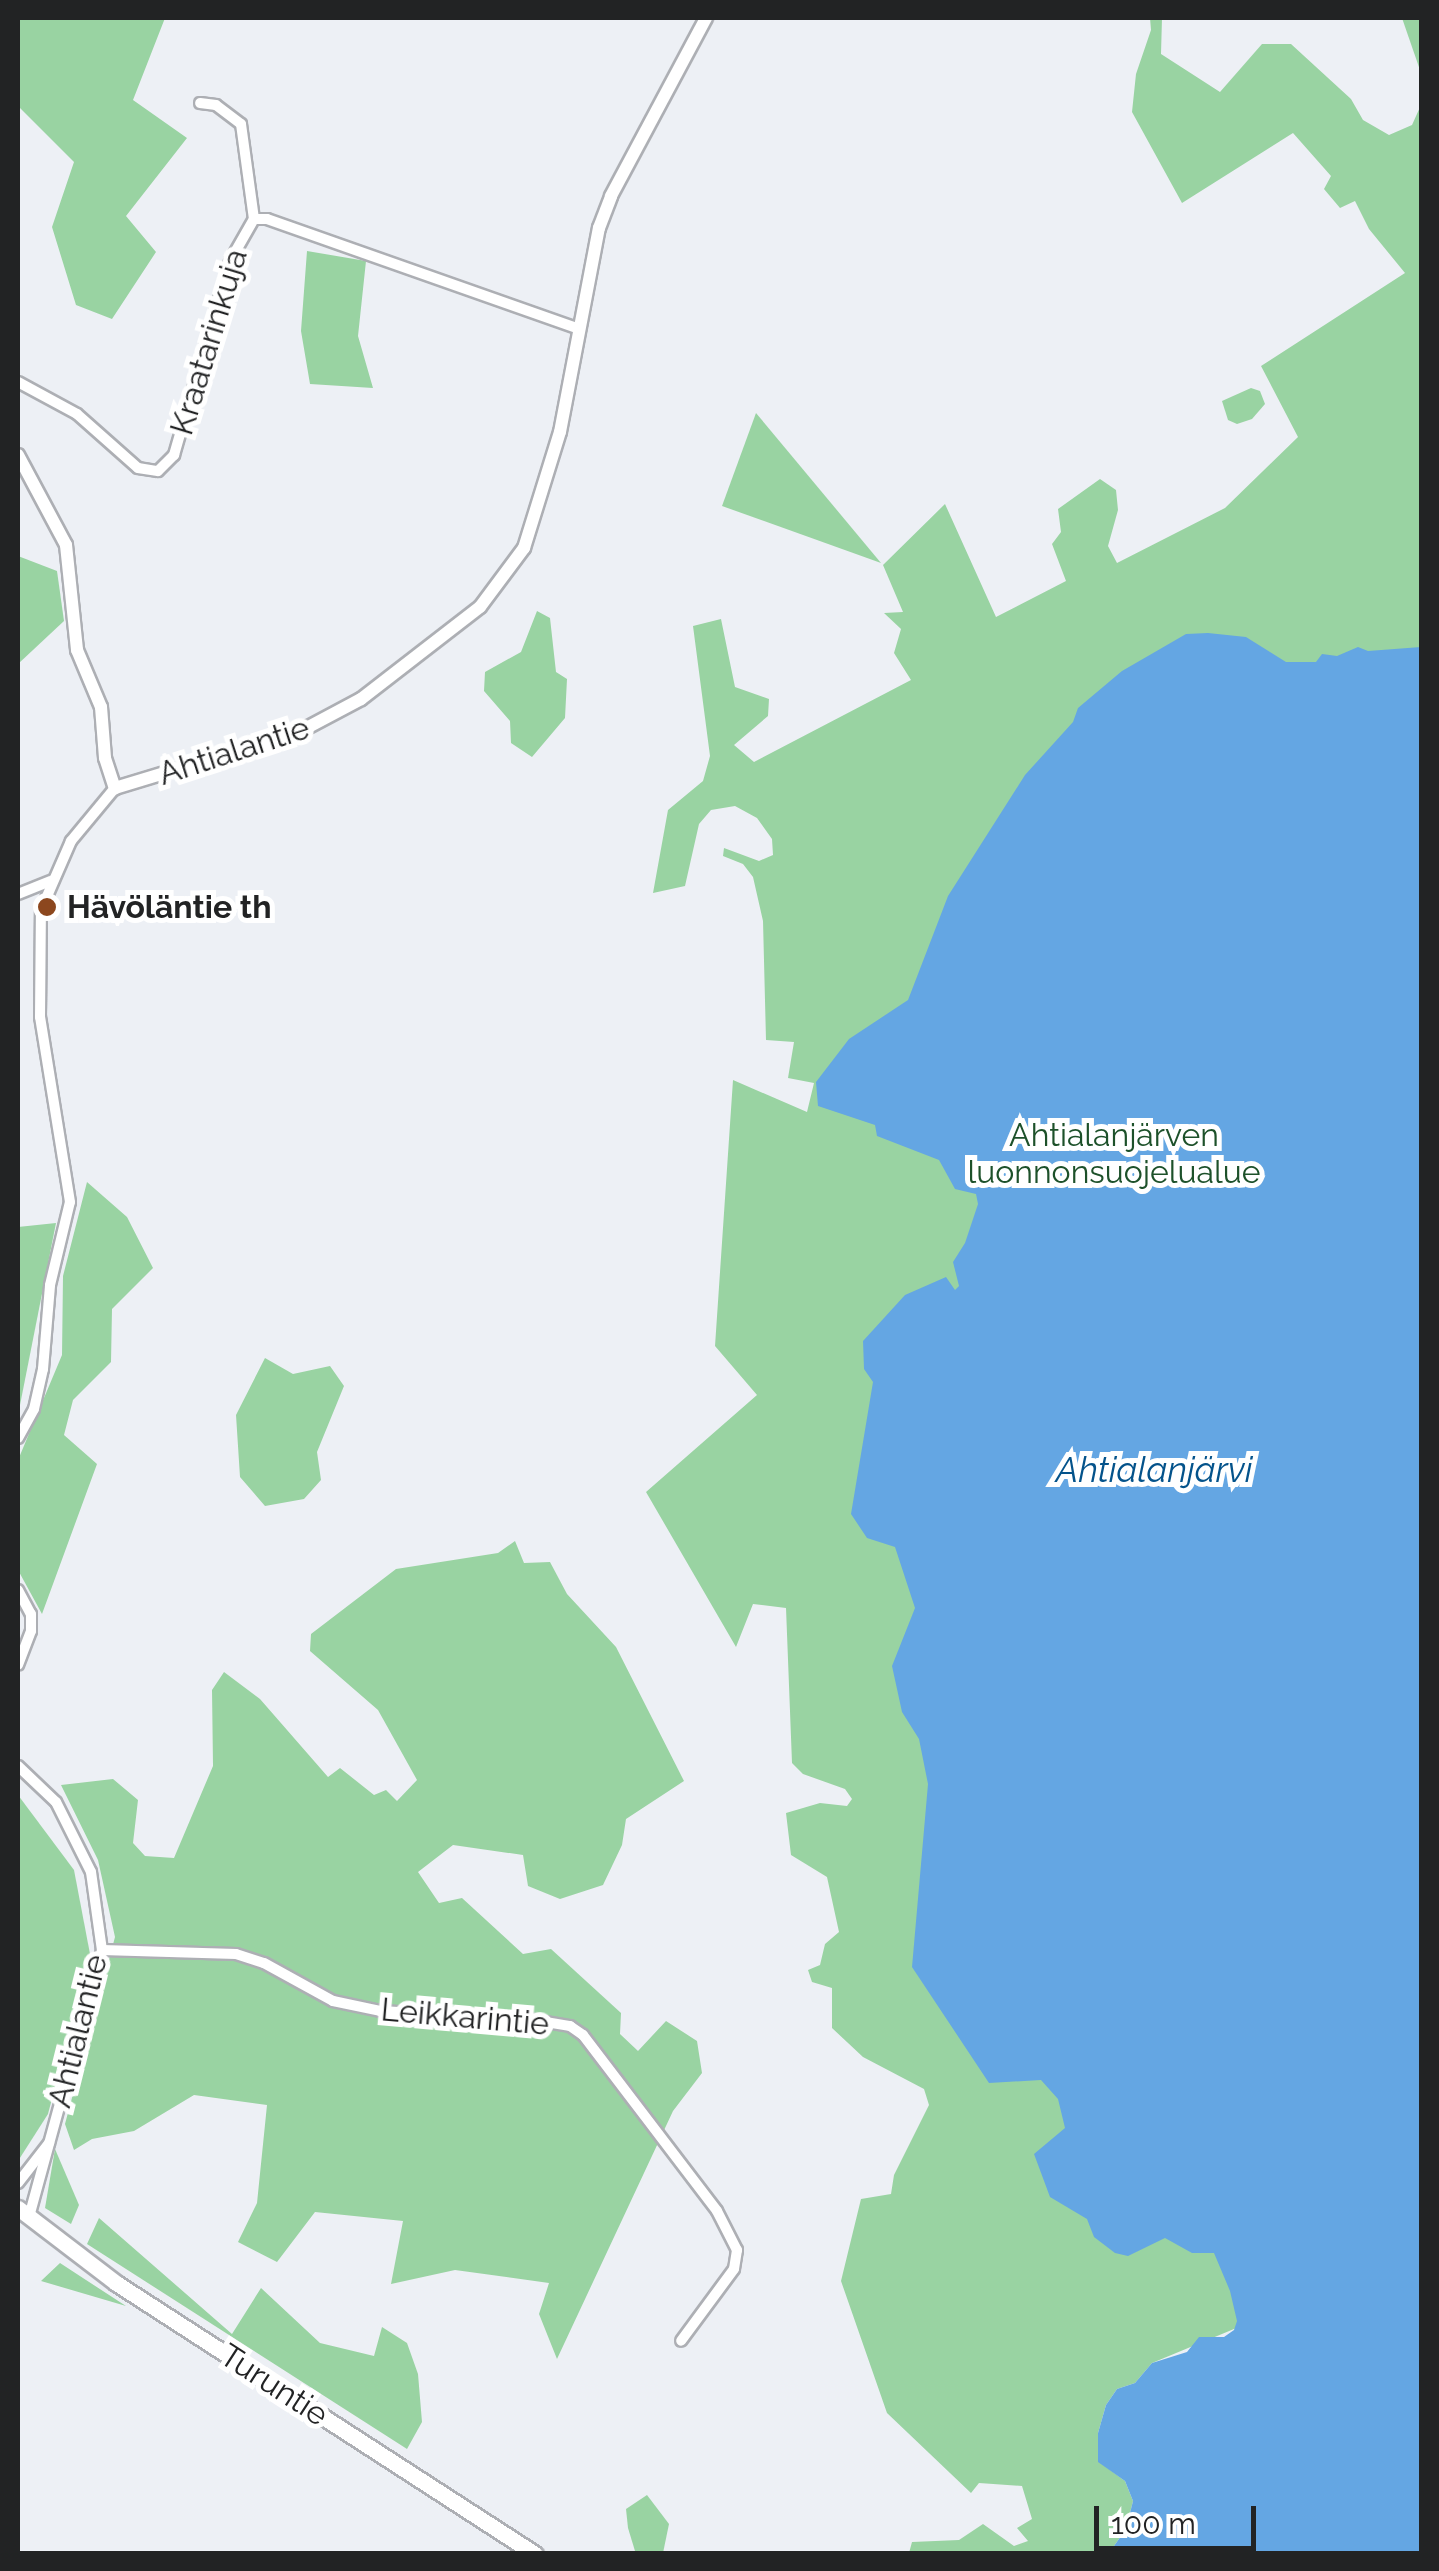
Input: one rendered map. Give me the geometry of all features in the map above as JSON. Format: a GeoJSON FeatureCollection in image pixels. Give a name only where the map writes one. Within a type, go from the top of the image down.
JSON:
{"type":"FeatureCollection","features":[{"type":"Feature","properties":{"kind":"main road","name":"Turuntie"},"geometry":{"type":"LineString","coordinates":[[23,2212],[116,2283],[536,2554]]}},
{"type":"Feature","properties":{"kind":"street","name":"Ahtialantie"},"geometry":{"type":"LineString","coordinates":[[18,1438],[34,1409],[43,1370],[50,1285],[70,1202],[70,1180],[40,1017],[41,910],[51,880],[71,841],[115,788],[298,732],[328,718],[480,607],[524,548],[560,432],[599,228],[611,196],[706,18]]}},
{"type":"Feature","properties":{"kind":"street","name":"Kraatarinkuja"},"geometry":{"type":"LineString","coordinates":[[18,382],[77,414],[130,464],[158,471],[174,455],[230,261],[254,219],[240,124],[216,105],[200,103]]}},
{"type":"Feature","properties":{"kind":"street","name":"Kraatarinkuja"},"geometry":{"type":"LineString","coordinates":[[254,219],[286,226],[580,329]]}},
{"type":"Feature","properties":{"kind":"street"},"geometry":{"type":"LineString","coordinates":[[18,455],[66,545],[79,659],[101,708],[105,758],[115,788]]}},
{"type":"Feature","properties":{"kind":"street"},"geometry":{"type":"LineString","coordinates":[[41,910],[21,893],[51,880]]}},
{"type":"Feature","properties":{"kind":"street"},"geometry":{"type":"LineString","coordinates":[[18,1590],[30,1614],[31,1631],[18,1664]]}},
{"type":"Feature","properties":{"kind":"street","name":"Ahtialantie"},"geometry":{"type":"LineString","coordinates":[[18,1766],[56,1802],[91,1872],[102,1950],[50,2142],[23,2212]]}},
{"type":"Feature","properties":{"kind":"street","name":"Leikkarintie"},"geometry":{"type":"LineString","coordinates":[[102,1950],[236,1954],[264,1963],[333,2001],[380,2012],[528,2019],[570,2026],[583,2035],[602,2065],[717,2211],[737,2250],[734,2270],[681,2342]]}},
{"type":"Feature","properties":{"kind":"street","name":"Ahtialantie"},"geometry":{"type":"LineString","coordinates":[[18,2183],[50,2142]]}},
{"type":"Feature","properties":{"kind":"green space"},"geometry":{"type":"Polygon","coordinates":[[[18,18],[165,18],[133,100],[187,138],[126,216],[156,252],[112,319],[76,305],[52,227],[74,162],[18,106],[18,18]]]}},
{"type":"Feature","properties":{"kind":"green space","name":"Ahtialanjärvi"},"geometry":{"type":"Polygon","coordinates":[[[1150,18],[1162,18],[1161,54],[1220,92],[1262,44],[1291,44],[1351,99],[1363,120],[1389,135],[1412,125],[1421,105],[1421,2280],[1234,2329],[1152,2363],[1135,2383],[1117,2389],[1106,2405],[1098,2433],[1098,2461],[1125,2481],[1133,2501],[1126,2529],[1109,2553],[909,2553],[912,2542],[959,2540],[983,2524],[1014,2546],[1028,2541],[1017,2528],[1032,2519],[1022,2486],[979,2483],[971,2493],[887,2413],[841,2281],[861,2199],[891,2194],[894,2175],[929,2105],[924,2089],[863,2057],[832,2028],[832,1988],[812,1982],[808,1970],[820,1965],[825,1944],[839,1932],[827,1877],[791,1855],[786,1813],[820,1803],[847,1806],[852,1799],[845,1789],[803,1774],[792,1763],[786,1608],[753,1604],[736,1647],[646,1492],[757,1395],[715,1346],[733,1080],[807,1112],[814,1083],[788,1078],[794,1042],[766,1040],[763,921],[753,877],[743,864],[723,856],[724,848],[759,861],[773,855],[772,839],[757,818],[735,806],[711,810],[699,824],[685,886],[653,893],[668,810],[703,781],[710,756],[693,626],[721,619],[735,687],[769,699],[768,716],[734,745],[754,762],[911,680],[894,653],[901,629],[884,613],[903,612],[883,565],[945,504],[996,617],[1066,581],[1052,544],[1061,532],[1058,509],[1100,479],[1116,490],[1118,510],[1108,546],[1117,563],[1225,508],[1298,437],[1261,366],[1405,273],[1369,229],[1355,201],[1340,208],[1324,189],[1331,176],[1293,133],[1182,203],[1132,112],[1136,74],[1151,30],[1150,18]]]}},
{"type":"Feature","properties":{"kind":"green space"},"geometry":{"type":"Polygon","coordinates":[[[1402,18],[1421,18],[1421,73],[1402,18]]]}},
{"type":"Feature","properties":{"kind":"green space"},"geometry":{"type":"Polygon","coordinates":[[[307,251],[366,261],[358,336],[373,388],[310,384],[301,331],[307,251]]]}},
{"type":"Feature","properties":{"kind":"green space"},"geometry":{"type":"Polygon","coordinates":[[[1251,388],[1260,391],[1265,404],[1252,419],[1237,424],[1228,420],[1222,401],[1251,388]]]}},
{"type":"Feature","properties":{"kind":"green space"},"geometry":{"type":"Polygon","coordinates":[[[756,413],[881,563],[722,506],[756,413]]]}},
{"type":"Feature","properties":{"kind":"green space"},"geometry":{"type":"Polygon","coordinates":[[[18,556],[57,571],[64,621],[18,664],[18,556]]]}},
{"type":"Feature","properties":{"kind":"green space"},"geometry":{"type":"Polygon","coordinates":[[[537,611],[550,618],[556,672],[567,679],[565,718],[532,757],[511,743],[510,721],[484,691],[485,672],[521,652],[537,611]]]}},
{"type":"Feature","properties":{"kind":"green space"},"geometry":{"type":"Polygon","coordinates":[[[87,1182],[127,1217],[153,1268],[112,1309],[111,1362],[73,1400],[64,1435],[97,1464],[42,1614],[18,1570],[18,1460],[62,1355],[63,1276],[87,1182]]]}},
{"type":"Feature","properties":{"kind":"green space"},"geometry":{"type":"Polygon","coordinates":[[[56,1223],[20,1405],[18,1227],[56,1223]]]}},
{"type":"Feature","properties":{"kind":"green space"},"geometry":{"type":"Polygon","coordinates":[[[265,1358],[293,1374],[330,1366],[344,1386],[317,1452],[321,1480],[304,1499],[265,1506],[240,1477],[236,1415],[265,1358]]]}},
{"type":"Feature","properties":{"kind":"green space"},"geometry":{"type":"Polygon","coordinates":[[[515,1541],[524,1563],[550,1562],[567,1594],[616,1647],[684,1781],[626,1819],[622,1845],[603,1885],[560,1899],[528,1886],[523,1855],[453,1845],[418,1872],[439,1903],[462,1898],[523,1954],[551,1949],[621,2013],[620,2034],[638,2051],[666,2021],[697,2041],[702,2073],[673,2111],[557,2359],[539,2314],[549,2283],[455,2270],[391,2284],[403,2221],[315,2212],[277,2262],[238,2242],[257,2203],[267,2105],[194,2095],[134,2131],[92,2139],[74,2150],[65,2124],[115,1937],[98,1860],[61,1785],[113,1779],[138,1800],[133,1843],[145,1856],[174,1858],[213,1766],[212,1690],[224,1672],[260,1699],[328,1777],[340,1768],[374,1795],[386,1790],[397,1801],[417,1780],[378,1710],[310,1651],[311,1634],[396,1569],[498,1553],[515,1541]]]}},
{"type":"Feature","properties":{"kind":"green space"},"geometry":{"type":"Polygon","coordinates":[[[18,1795],[74,1870],[90,1954],[48,2114],[18,2161],[18,1795]]]}},
{"type":"Feature","properties":{"kind":"green space"},"geometry":{"type":"Polygon","coordinates":[[[55,2149],[79,2205],[71,2224],[45,2208],[55,2149]]]}},
{"type":"Feature","properties":{"kind":"green space"},"geometry":{"type":"Polygon","coordinates":[[[99,2218],[232,2334],[261,2288],[320,2343],[374,2356],[382,2327],[407,2343],[418,2374],[422,2422],[407,2449],[87,2244],[99,2218]]]}},
{"type":"Feature","properties":{"kind":"green space"},"geometry":{"type":"Polygon","coordinates":[[[60,2263],[86,2280],[126,2306],[41,2281],[60,2263]]]}},
{"type":"Feature","properties":{"kind":"green space"},"geometry":{"type":"Polygon","coordinates":[[[647,2495],[669,2524],[663,2553],[635,2551],[628,2528],[626,2509],[647,2495]]]}},
{"type":"Feature","properties":{"kind":"water","name":"Ahtialanjärvi"},"geometry":{"type":"Polygon","coordinates":[[[1186,634],[1246,637],[1286,662],[1316,662],[1322,654],[1337,656],[1358,647],[1368,651],[1421,647],[1421,2553],[1109,2553],[1126,2529],[1133,2501],[1125,2481],[1098,2462],[1098,2433],[1106,2405],[1117,2389],[1135,2383],[1152,2363],[1187,2352],[1199,2337],[1224,2337],[1234,2330],[1237,2321],[1230,2291],[1214,2253],[1192,2253],[1165,2238],[1128,2256],[1115,2253],[1094,2237],[1087,2219],[1050,2197],[1034,2154],[1065,2128],[1058,2099],[1041,2080],[989,2083],[912,1967],[928,1784],[919,1739],[902,1712],[892,1666],[915,1608],[895,1547],[867,1538],[851,1514],[873,1382],[864,1369],[863,1341],[905,1295],[946,1277],[955,1290],[959,1286],[953,1262],[965,1243],[978,1204],[976,1194],[955,1189],[939,1160],[877,1136],[875,1125],[818,1106],[816,1082],[849,1039],[908,1000],[948,896],[1025,775],[1073,722],[1078,708],[1122,671],[1186,634]]]}},
{"type":"Feature","properties":{"kind":"place","name":"Hävöläntie th"},"geometry":{"type":"Point","coordinates":[47,907]}},
{"type":"Feature","properties":{"kind":"park label","name":"Ahtialanjärven luonnonsuojelualue"},"geometry":{"type":"Point","coordinates":[1114,1154]}}]}
